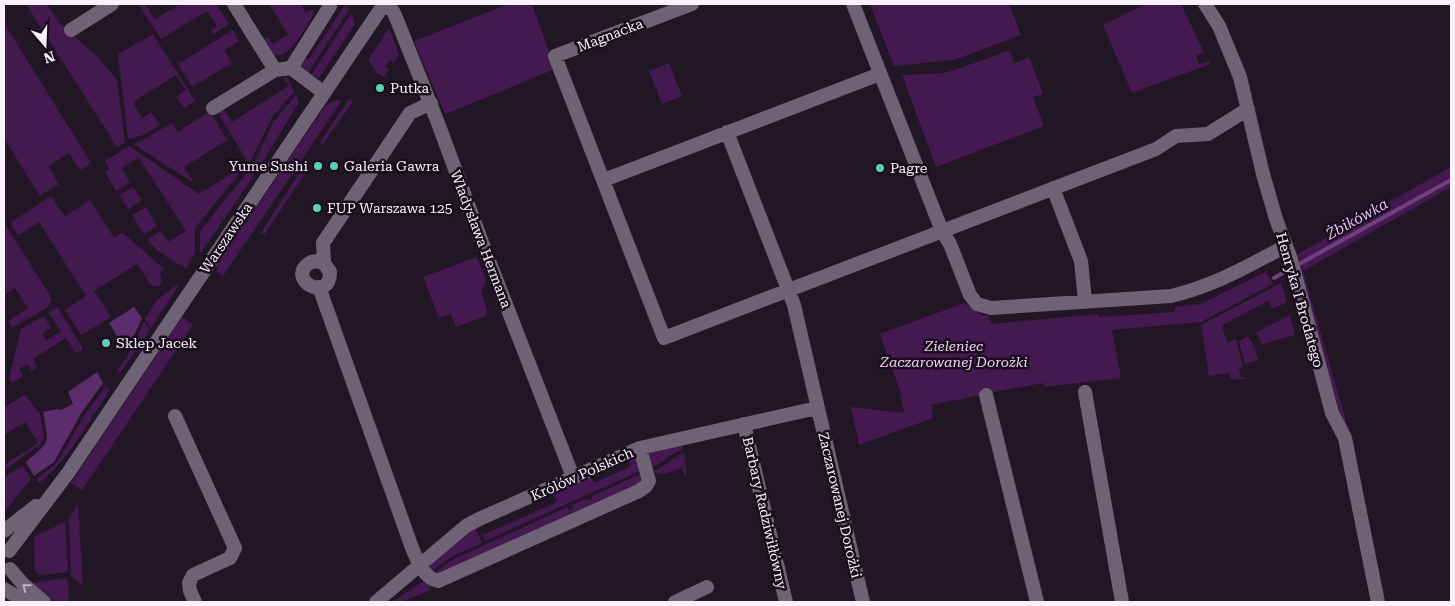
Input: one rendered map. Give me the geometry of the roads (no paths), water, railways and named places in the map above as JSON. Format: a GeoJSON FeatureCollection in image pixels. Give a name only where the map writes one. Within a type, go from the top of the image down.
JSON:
{"type":"FeatureCollection","features":[{"type":"Feature","properties":{"kind":"street"},"geometry":{"type":"LineString","coordinates":[[71,30],[112,4]]}},
{"type":"Feature","properties":{"kind":"street"},"geometry":{"type":"LineString","coordinates":[[234,4],[275,70]]}},
{"type":"Feature","properties":{"kind":"street"},"geometry":{"type":"LineString","coordinates":[[291,68],[330,6],[329,4]]}},
{"type":"Feature","properties":{"kind":"street","name":"Warszawska"},"geometry":{"type":"LineString","coordinates":[[6,546],[68,473],[384,4]]}},
{"type":"Feature","properties":{"kind":"street","name":"Władysława Hermana"},"geometry":{"type":"LineString","coordinates":[[384,4],[393,11],[397,20],[573,477]]}},
{"type":"Feature","properties":{"kind":"street","name":"Magnacka"},"geometry":{"type":"LineString","coordinates":[[604,180],[555,56],[692,4]]}},
{"type":"Feature","properties":{"kind":"street"},"geometry":{"type":"LineString","coordinates":[[853,4],[942,231],[950,244],[970,295],[977,304],[991,308],[1171,296],[1226,278],[1288,252]]}},
{"type":"Feature","properties":{"kind":"street","name":"Henryka I Brodatego"},"geometry":{"type":"LineString","coordinates":[[1205,4],[1219,26],[1240,77],[1263,174],[1288,252],[1332,413],[1346,442],[1378,602]]}},
{"type":"Feature","properties":{"kind":"street"},"geometry":{"type":"LineString","coordinates":[[213,108],[275,70],[291,68],[324,93]]}},
{"type":"Feature","properties":{"kind":"street"},"geometry":{"type":"LineString","coordinates":[[880,74],[604,180],[664,338],[1156,149],[1176,136],[1208,134],[1248,109]]}},
{"type":"Feature","properties":{"kind":"street"},"geometry":{"type":"LineString","coordinates":[[324,263],[319,261],[310,262],[303,271],[305,281],[309,286],[319,288],[326,284],[330,277],[327,266],[324,263],[323,243],[410,113],[430,103]]}},
{"type":"Feature","properties":{"kind":"street","name":"Zaczarowanej Dorożki"},"geometry":{"type":"LineString","coordinates":[[727,132],[794,305],[863,602]]}},
{"type":"Feature","properties":{"kind":"street"},"geometry":{"type":"LineString","coordinates":[[1053,188],[1081,261],[1085,301]]}},
{"type":"Feature","properties":{"kind":"street"},"geometry":{"type":"LineString","coordinates":[[319,288],[411,545],[420,565],[433,580],[438,581],[646,486],[649,480],[640,448]]}},
{"type":"Feature","properties":{"kind":"street"},"geometry":{"type":"LineString","coordinates":[[1085,392],[1122,602]]}},
{"type":"Feature","properties":{"kind":"street"},"geometry":{"type":"LineString","coordinates":[[986,395],[1037,602]]}},
{"type":"Feature","properties":{"kind":"street","name":"Królów Polskich"},"geometry":{"type":"LineString","coordinates":[[376,602],[466,526],[573,477],[640,448],[817,408]]}},
{"type":"Feature","properties":{"kind":"street"},"geometry":{"type":"LineString","coordinates":[[175,416],[235,548],[230,558],[193,575],[189,583],[195,602]]}},
{"type":"Feature","properties":{"kind":"street","name":"Barbary Radziwiłłówny"},"geometry":{"type":"LineString","coordinates":[[744,424],[786,602]]}},
{"type":"Feature","properties":{"kind":"street","name":"Warszawska"},"geometry":{"type":"LineString","coordinates":[[4,530],[34,509],[68,473]]}},
{"type":"Feature","properties":{"kind":"street"},"geometry":{"type":"LineString","coordinates":[[6,546],[11,563],[7,576],[23,584],[44,602]]}},
{"type":"Feature","properties":{"kind":"street"},"geometry":{"type":"LineString","coordinates":[[675,602],[707,587]]}},
{"type":"Feature","properties":{"kind":"street"},"geometry":{"type":"LineString","coordinates":[[4,588],[27,602]]}},
{"type":"Feature","properties":{"kind":"waterway","name":"Żbikówka"},"geometry":{"type":"LineString","coordinates":[[1274,278],[1451,180]]}},
{"type":"Feature","properties":{"kind":"place","name":"Putka"},"geometry":{"type":"Point","coordinates":[380,88]}},
{"type":"Feature","properties":{"kind":"place","name":"Yume Sushi"},"geometry":{"type":"Point","coordinates":[318,166]}},
{"type":"Feature","properties":{"kind":"place","name":"Galeria Gawra"},"geometry":{"type":"Point","coordinates":[334,166]}},
{"type":"Feature","properties":{"kind":"place","name":"Pagre"},"geometry":{"type":"Point","coordinates":[880,168]}},
{"type":"Feature","properties":{"kind":"place","name":"FUP Warszawa 125"},"geometry":{"type":"Point","coordinates":[317,208]}},
{"type":"Feature","properties":{"kind":"place","name":"Sklep Jacek"},"geometry":{"type":"Point","coordinates":[106,343]}},
{"type":"Feature","properties":{"kind":"park label","name":"Zieleniec Zaczarowanej Dorożki"},"geometry":{"type":"Point","coordinates":[954,354]}}]}
